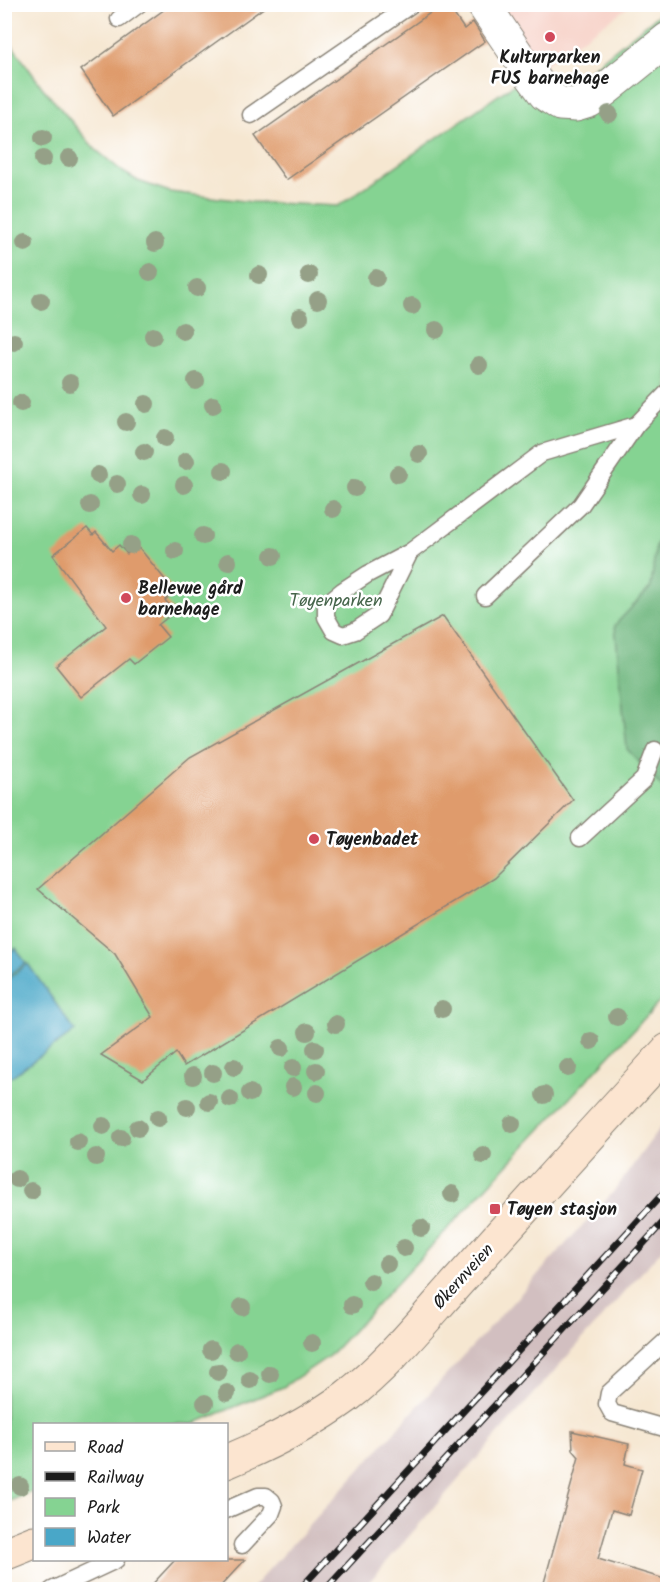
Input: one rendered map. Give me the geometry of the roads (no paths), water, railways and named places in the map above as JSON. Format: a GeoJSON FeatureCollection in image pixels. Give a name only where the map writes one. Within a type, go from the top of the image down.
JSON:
{"type":"FeatureCollection","features":[{"type":"Feature","properties":{"kind":"main road","name":"Økernveien"},"geometry":{"type":"LineString","coordinates":[[228,1461],[275,1441],[304,1425],[369,1378],[668,1050]]}},
{"type":"Feature","properties":{"kind":"main road"},"geometry":{"type":"LineString","coordinates":[[4,1554],[33,1542]]}},
{"type":"Feature","properties":{"kind":"street"},"geometry":{"type":"LineString","coordinates":[[483,4],[545,94],[560,104],[576,105],[589,101],[668,39]]}},
{"type":"Feature","properties":{"kind":"lane"},"geometry":{"type":"LineString","coordinates":[[119,19],[139,4]]}},
{"type":"Feature","properties":{"kind":"lane"},"geometry":{"type":"LineString","coordinates":[[251,115],[412,4]]}},
{"type":"Feature","properties":{"kind":"lane"},"geometry":{"type":"LineString","coordinates":[[485,596],[581,505],[636,425],[668,392]]}},
{"type":"Feature","properties":{"kind":"lane"},"geometry":{"type":"LineString","coordinates":[[410,552],[379,615],[355,631],[343,634],[334,631],[326,617],[326,604],[368,574],[410,552],[542,453],[636,425]]}},
{"type":"Feature","properties":{"kind":"lane"},"geometry":{"type":"LineString","coordinates":[[580,838],[644,779],[655,750]]}},
{"type":"Feature","properties":{"kind":"lane"},"geometry":{"type":"LineString","coordinates":[[668,1339],[609,1393],[607,1404],[612,1413],[668,1429]]}},
{"type":"Feature","properties":{"kind":"lane"},"geometry":{"type":"LineString","coordinates":[[228,1509],[258,1496],[266,1496],[274,1506],[271,1515],[242,1545]]}},
{"type":"Feature","properties":{"kind":"lane"},"geometry":{"type":"LineString","coordinates":[[52,1590],[114,1561]]}},
{"type":"Feature","properties":{"kind":"water"},"geometry":{"type":"Polygon","coordinates":[[[16,948],[26,963],[5,978],[5,956],[16,948]]]}},
{"type":"Feature","properties":{"kind":"water"},"geometry":{"type":"Polygon","coordinates":[[[28,964],[75,1031],[5,1081],[5,981],[28,964]]]}},
{"type":"Feature","properties":{"kind":"railway"},"geometry":{"type":"LineString","coordinates":[[299,1590],[668,1188]]}},
{"type":"Feature","properties":{"kind":"railway"},"geometry":{"type":"LineString","coordinates":[[325,1590],[668,1217]]}},
{"type":"Feature","properties":{"kind":"place","name":"Kulturparken FUS barnehage"},"geometry":{"type":"Point","coordinates":[550,37]}},
{"type":"Feature","properties":{"kind":"place","name":"Bellevue gård barnehage"},"geometry":{"type":"Point","coordinates":[126,598]}},
{"type":"Feature","properties":{"kind":"place","name":"Tøyenbadet"},"geometry":{"type":"Point","coordinates":[314,839]}},
{"type":"Feature","properties":{"kind":"place","name":"Tøyen stasjon"},"geometry":{"type":"Point","coordinates":[495,1209]}},
{"type":"Feature","properties":{"kind":"park label","name":"Tøyenparken"},"geometry":{"type":"Point","coordinates":[336,600]}}]}
